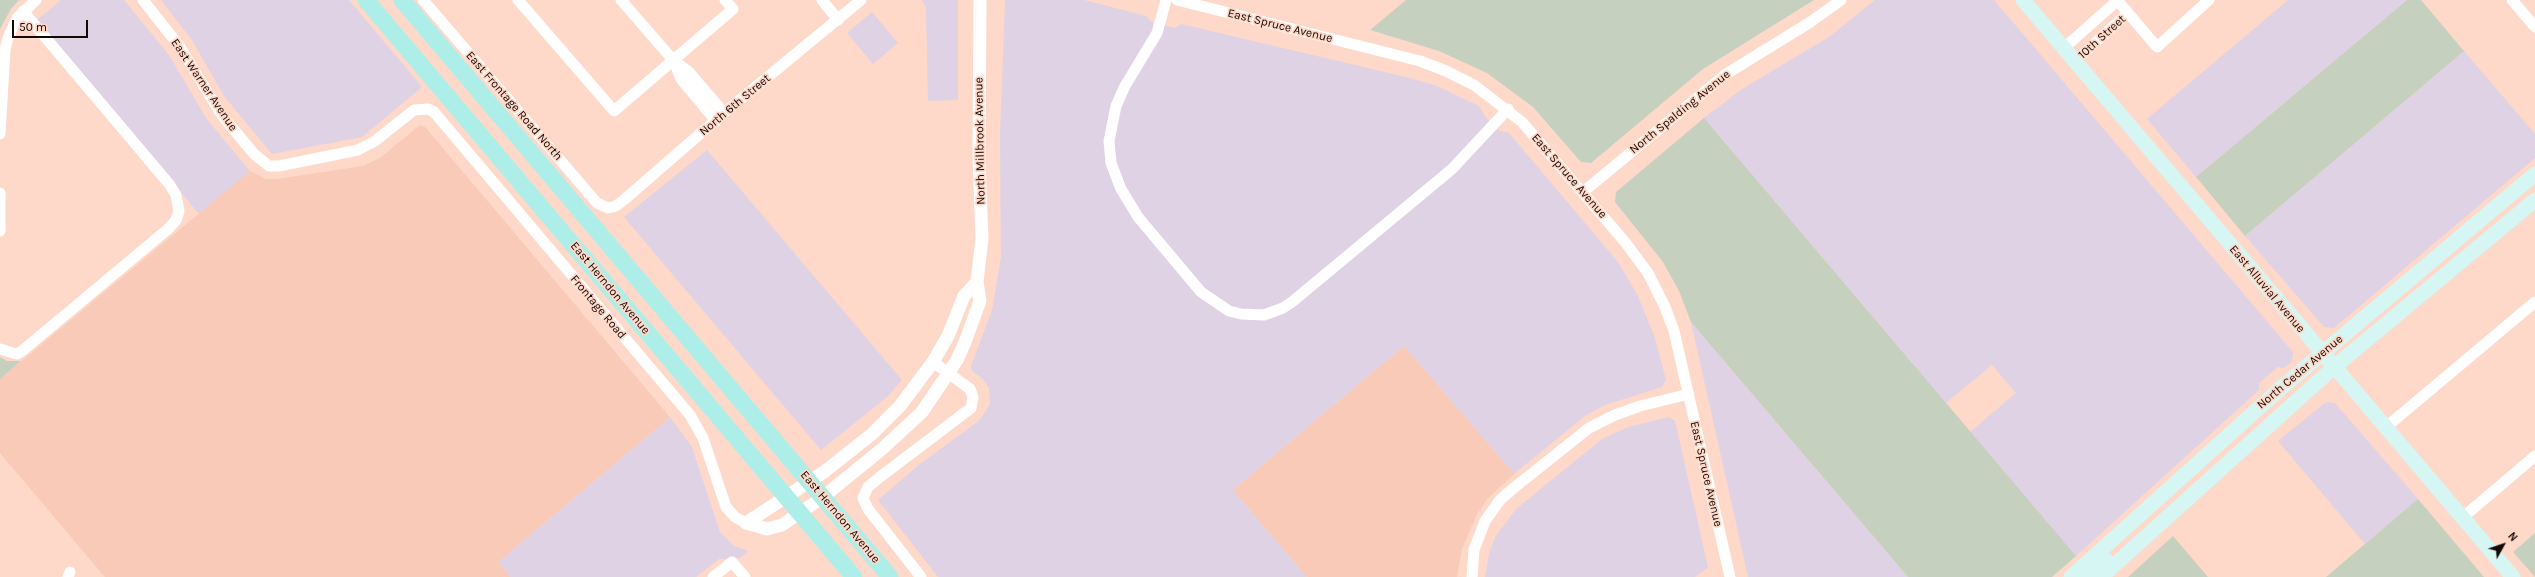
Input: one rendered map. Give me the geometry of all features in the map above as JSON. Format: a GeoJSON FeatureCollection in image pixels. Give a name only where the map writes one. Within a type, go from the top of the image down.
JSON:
{"type":"FeatureCollection","features":[{"type":"Feature","properties":{"kind":"main road","name":"East Herndon Avenue"},"geometry":{"type":"LineString","coordinates":[[366,0],[854,577]]}},
{"type":"Feature","properties":{"kind":"main road","name":"East Herndon Avenue"},"geometry":{"type":"LineString","coordinates":[[402,0],[890,577]]}},
{"type":"Feature","properties":{"kind":"main road","name":"East Alluvial Avenue"},"geometry":{"type":"LineString","coordinates":[[2023,0],[2321,354],[2513,577]]}},
{"type":"Feature","properties":{"kind":"main road","name":"North Cedar Avenue"},"geometry":{"type":"LineString","coordinates":[[2071,577],[2228,434],[2535,174]]}},
{"type":"Feature","properties":{"kind":"main road"},"geometry":{"type":"LineString","coordinates":[[2514,218],[2535,191]]}},
{"type":"Feature","properties":{"kind":"main road","name":"North Cedar Avenue"},"geometry":{"type":"LineString","coordinates":[[2101,577],[2333,368],[2535,200]]}},
{"type":"Feature","properties":{"kind":"main road"},"geometry":{"type":"LineString","coordinates":[[2088,577],[2122,546],[2126,535],[2124,530]]}},
{"type":"Feature","properties":{"kind":"street"},"geometry":{"type":"LineString","coordinates":[[0,134],[5,50],[12,28],[23,11],[36,0]]}},
{"type":"Feature","properties":{"kind":"street","name":"East Warner Avenue"},"geometry":{"type":"LineString","coordinates":[[143,0],[180,47],[221,114],[254,154],[269,166],[279,166],[364,148],[405,116],[414,110],[422,109]]}},
{"type":"Feature","properties":{"kind":"street","name":"East Frontage Road North"},"geometry":{"type":"LineString","coordinates":[[423,0],[597,203],[608,208]]}},
{"type":"Feature","properties":{"kind":"street"},"geometry":{"type":"LineString","coordinates":[[518,0],[614,111],[733,9],[725,0]]}},
{"type":"Feature","properties":{"kind":"street"},"geometry":{"type":"LineString","coordinates":[[621,0],[673,60],[689,72],[720,117]]}},
{"type":"Feature","properties":{"kind":"street"},"geometry":{"type":"LineString","coordinates":[[822,0],[838,20]]}},
{"type":"Feature","properties":{"kind":"street","name":"North 6th Street"},"geometry":{"type":"LineString","coordinates":[[608,208],[616,206],[625,199],[720,117],[861,0]]}},
{"type":"Feature","properties":{"kind":"street","name":"North Millbrook Avenue"},"geometry":{"type":"LineString","coordinates":[[746,523],[761,528],[774,528],[800,513],[823,497],[913,423],[931,401],[965,342],[980,302],[977,282],[982,239],[979,159],[980,0]]}},
{"type":"Feature","properties":{"kind":"street"},"geometry":{"type":"LineString","coordinates":[[1166,0],[1154,39],[1125,86],[1116,106],[1109,141],[1111,162],[1121,188],[1138,217],[1201,292],[1229,311],[1240,314],[1264,315],[1283,308],[1292,302],[1452,169],[1508,110]]}},
{"type":"Feature","properties":{"kind":"street","name":"East Spruce Avenue"},"geometry":{"type":"LineString","coordinates":[[1177,0],[1420,61],[1446,71],[1474,85],[1508,110],[1540,142],[1626,242],[1658,291],[1674,331],[1730,577]]}},
{"type":"Feature","properties":{"kind":"street","name":"North Spalding Avenue"},"geometry":{"type":"LineString","coordinates":[[1583,192],[1726,74],[1809,23],[1841,0]]}},
{"type":"Feature","properties":{"kind":"street"},"geometry":{"type":"LineString","coordinates":[[2117,0],[2157,47],[2209,0]]}},
{"type":"Feature","properties":{"kind":"street","name":"10th Street"},"geometry":{"type":"LineString","coordinates":[[2064,48],[2117,0]]}},
{"type":"Feature","properties":{"kind":"street"},"geometry":{"type":"LineString","coordinates":[[2512,0],[2535,27]]}},
{"type":"Feature","properties":{"kind":"street"},"geometry":{"type":"LineString","coordinates":[[0,349],[17,354],[22,351],[168,229],[176,220],[179,211],[176,195],[170,185],[23,11]]}},
{"type":"Feature","properties":{"kind":"street","name":"10th Street"},"geometry":{"type":"LineString","coordinates":[[2075,61],[2128,13]]}},
{"type":"Feature","properties":{"kind":"street","name":"Frontage Road"},"geometry":{"type":"LineString","coordinates":[[422,109],[434,112],[690,415],[704,438],[726,507],[735,517],[746,523]]}},
{"type":"Feature","properties":{"kind":"street"},"geometry":{"type":"LineString","coordinates":[[0,193],[0,230]]}},
{"type":"Feature","properties":{"kind":"street"},"geometry":{"type":"LineString","coordinates":[[746,523],[810,482],[887,420],[900,406],[933,362],[948,336],[964,296],[977,282]]}},
{"type":"Feature","properties":{"kind":"street"},"geometry":{"type":"LineString","coordinates":[[2385,428],[2535,302]]}},
{"type":"Feature","properties":{"kind":"street"},"geometry":{"type":"LineString","coordinates":[[921,577],[868,509],[863,498],[864,492],[874,482],[972,408],[973,397],[970,389],[949,372],[933,362]]}},
{"type":"Feature","properties":{"kind":"street"},"geometry":{"type":"LineString","coordinates":[[1472,577],[1474,550],[1485,521],[1500,500],[1515,487],[1589,428],[1640,406],[1689,394]]}},
{"type":"Feature","properties":{"kind":"street"},"geometry":{"type":"LineString","coordinates":[[2462,518],[2535,456]]}},
{"type":"Feature","properties":{"kind":"street"},"geometry":{"type":"LineString","coordinates":[[714,577],[732,562],[744,577]]}},
{"type":"Feature","properties":{"kind":"shaded area"},"geometry":{"type":"Polygon","coordinates":[[[61,0],[124,0],[169,55],[206,118],[250,171],[199,214],[37,20],[61,0]]]}},
{"type":"Feature","properties":{"kind":"shaded area"},"geometry":{"type":"Polygon","coordinates":[[[161,0],[349,0],[422,87],[362,137],[272,154],[224,96],[192,40],[161,0]]]}},
{"type":"Feature","properties":{"kind":"shaded area"},"geometry":{"type":"Polygon","coordinates":[[[922,0],[958,0],[958,100],[928,101],[926,8],[922,0]]]}},
{"type":"Feature","properties":{"kind":"shaded area"},"geometry":{"type":"Polygon","coordinates":[[[1005,0],[1084,0],[1146,16],[1153,23],[1175,28],[1181,24],[1410,78],[1437,86],[1479,106],[1486,118],[1500,131],[1509,133],[1618,262],[1638,296],[1655,338],[1666,380],[1662,387],[1605,405],[1586,415],[1514,474],[1404,346],[1233,490],[1307,577],[938,577],[878,500],[920,464],[980,420],[990,404],[989,388],[983,379],[972,371],[971,366],[992,310],[1001,257],[1000,136],[1005,0]]]}},
{"type":"Feature","properties":{"kind":"shaded area"},"geometry":{"type":"Polygon","coordinates":[[[1875,0],[1994,0],[2293,352],[2292,361],[2284,368],[2278,367],[2259,383],[2259,390],[2076,556],[1970,432],[2016,393],[1992,365],[1946,403],[1704,118],[1742,89],[1829,37],[1875,0]]]}},
{"type":"Feature","properties":{"kind":"shaded area"},"geometry":{"type":"Polygon","coordinates":[[[2288,0],[2407,0],[2196,177],[2147,119],[2288,0]]]}},
{"type":"Feature","properties":{"kind":"shaded area"},"geometry":{"type":"Polygon","coordinates":[[[872,12],[898,43],[873,64],[847,33],[872,12]]]}},
{"type":"Feature","properties":{"kind":"shaded area"},"geometry":{"type":"Polygon","coordinates":[[[2464,51],[2535,134],[2535,158],[2334,328],[2324,327],[2245,236],[2464,51]]]}},
{"type":"Feature","properties":{"kind":"shaded area"},"geometry":{"type":"Polygon","coordinates":[[[420,125],[425,127],[670,417],[498,562],[510,577],[105,577],[0,453],[0,379],[250,171],[266,179],[277,179],[363,166],[380,158],[420,125]]]}},
{"type":"Feature","properties":{"kind":"shaded area"},"geometry":{"type":"Polygon","coordinates":[[[707,150],[902,380],[887,397],[821,450],[624,217],[707,150]]]}},
{"type":"Feature","properties":{"kind":"shaded area"},"geometry":{"type":"Polygon","coordinates":[[[1691,322],[1908,577],[1748,577],[1691,322]]]}},
{"type":"Feature","properties":{"kind":"shaded area"},"geometry":{"type":"Polygon","coordinates":[[[1404,346],[1514,474],[1487,499],[1476,516],[1462,549],[1457,577],[1307,577],[1233,490],[1404,346]]]}},
{"type":"Feature","properties":{"kind":"shaded area"},"geometry":{"type":"Polygon","coordinates":[[[2326,402],[2335,403],[2418,499],[2365,544],[2278,441],[2326,402]]]}},
{"type":"Feature","properties":{"kind":"shaded area"},"geometry":{"type":"Polygon","coordinates":[[[670,417],[692,447],[720,532],[734,546],[748,551],[740,558],[719,559],[696,577],[510,577],[498,562],[670,417]]]}},
{"type":"Feature","properties":{"kind":"shaded area"},"geometry":{"type":"Polygon","coordinates":[[[1669,417],[1675,421],[1708,567],[1695,577],[1485,577],[1489,554],[1495,537],[1516,509],[1602,439],[1628,427],[1669,417]]]}},
{"type":"Feature","properties":{"kind":"green space"},"geometry":{"type":"Polygon","coordinates":[[[0,0],[19,0],[11,9],[0,29],[0,0]]]}},
{"type":"Feature","properties":{"kind":"green space"},"geometry":{"type":"Polygon","coordinates":[[[1406,0],[1814,0],[1703,69],[1591,163],[1581,162],[1533,107],[1487,73],[1439,51],[1370,30],[1406,0]]]}},
{"type":"Feature","properties":{"kind":"green space"},"geometry":{"type":"Polygon","coordinates":[[[2407,0],[2421,0],[2464,51],[2245,236],[2196,177],[2407,0]]]}},
{"type":"Feature","properties":{"kind":"green space"},"geometry":{"type":"Polygon","coordinates":[[[1704,118],[2076,556],[2052,577],[1908,577],[1691,322],[1679,291],[1663,262],[1615,202],[1616,192],[1704,118]]]}},
{"type":"Feature","properties":{"kind":"green space"},"geometry":{"type":"Polygon","coordinates":[[[0,357],[7,361],[21,361],[0,379],[0,357]]]}},
{"type":"Feature","properties":{"kind":"green space"},"geometry":{"type":"Polygon","coordinates":[[[2418,499],[2484,577],[2326,577],[2418,499]]]}},
{"type":"Feature","properties":{"kind":"green space"},"geometry":{"type":"Polygon","coordinates":[[[2535,533],[2535,577],[2513,552],[2535,533]]]}},
{"type":"Feature","properties":{"kind":"green space"},"geometry":{"type":"Polygon","coordinates":[[[2173,536],[2208,577],[2128,577],[2173,536]]]}}]}
